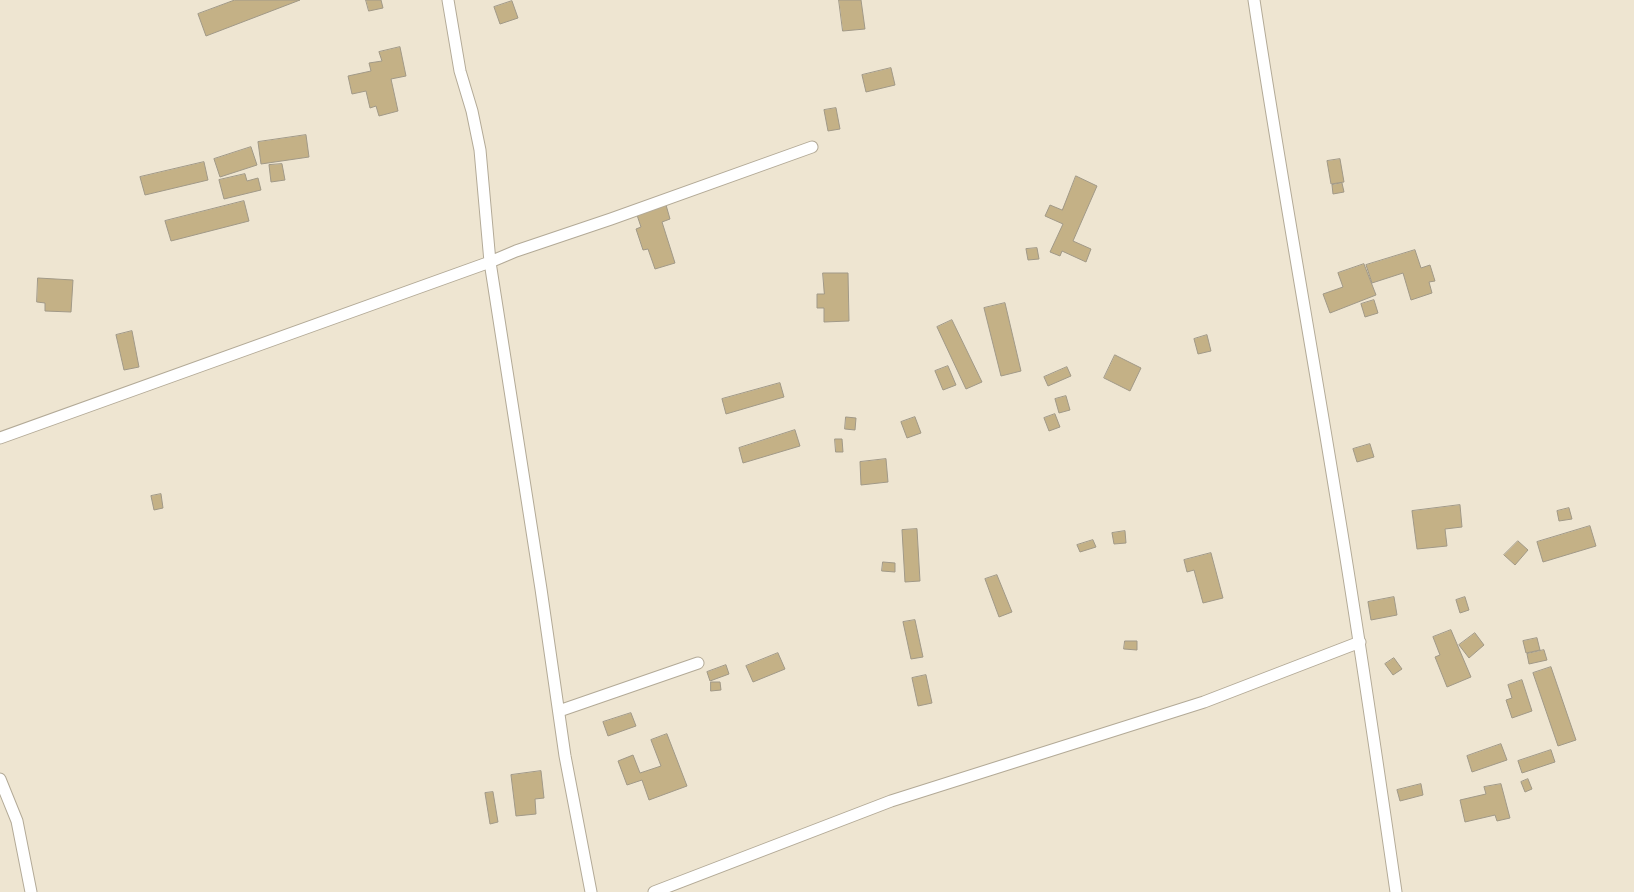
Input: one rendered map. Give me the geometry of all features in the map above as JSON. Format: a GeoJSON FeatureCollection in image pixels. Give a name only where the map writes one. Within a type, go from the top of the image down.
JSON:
{"type":"FeatureCollection","features":[{"type":"Feature","properties":{"kind":"street"},"geometry":{"type":"LineString","coordinates":[[448,0],[460,71],[472,111],[480,150],[490,262],[565,756],[591,892]]}},
{"type":"Feature","properties":{"kind":"street"},"geometry":{"type":"LineString","coordinates":[[1254,0],[1278,156],[1360,642],[1396,892]]}},
{"type":"Feature","properties":{"kind":"street"},"geometry":{"type":"LineString","coordinates":[[0,438],[490,262],[516,251],[611,220],[812,147]]}},
{"type":"Feature","properties":{"kind":"street"},"geometry":{"type":"LineString","coordinates":[[654,892],[892,802],[1204,702],[1360,642]]}},
{"type":"Feature","properties":{"kind":"street"},"geometry":{"type":"LineString","coordinates":[[559,711],[698,663]]}},
{"type":"Feature","properties":{"kind":"street"},"geometry":{"type":"LineString","coordinates":[[0,779],[17,821],[32,892]]}},
{"type":"Feature","properties":{"kind":"building"},"geometry":{"type":"Polygon","coordinates":[[[235,0],[300,0],[206,36],[198,14],[235,0]]]}},
{"type":"Feature","properties":{"kind":"building"},"geometry":{"type":"Polygon","coordinates":[[[366,0],[381,0],[383,8],[369,11],[366,0]]]}},
{"type":"Feature","properties":{"kind":"building"},"geometry":{"type":"Polygon","coordinates":[[[839,0],[861,0],[865,29],[843,31],[839,0]]]}},
{"type":"Feature","properties":{"kind":"building"},"geometry":{"type":"Polygon","coordinates":[[[512,1],[518,18],[500,24],[494,7],[512,1]]]}},
{"type":"Feature","properties":{"kind":"building"},"geometry":{"type":"Polygon","coordinates":[[[400,47],[406,76],[391,79],[398,111],[379,116],[376,106],[370,108],[366,91],[352,94],[348,76],[371,71],[369,63],[382,61],[379,52],[400,47]]]}},
{"type":"Feature","properties":{"kind":"building"},"geometry":{"type":"Polygon","coordinates":[[[891,68],[895,85],[866,92],[862,75],[891,68]]]}},
{"type":"Feature","properties":{"kind":"building"},"geometry":{"type":"Polygon","coordinates":[[[836,108],[840,129],[828,131],[824,110],[836,108]]]}},
{"type":"Feature","properties":{"kind":"building"},"geometry":{"type":"Polygon","coordinates":[[[306,135],[309,157],[261,164],[258,142],[306,135]]]}},
{"type":"Feature","properties":{"kind":"building"},"geometry":{"type":"Polygon","coordinates":[[[251,147],[257,165],[220,177],[214,159],[251,147]]]}},
{"type":"Feature","properties":{"kind":"building"},"geometry":{"type":"Polygon","coordinates":[[[1340,159],[1344,182],[1331,184],[1327,161],[1340,159]]]}},
{"type":"Feature","properties":{"kind":"building"},"geometry":{"type":"Polygon","coordinates":[[[204,162],[208,180],[145,195],[140,177],[204,162]]]}},
{"type":"Feature","properties":{"kind":"building"},"geometry":{"type":"Polygon","coordinates":[[[282,164],[285,180],[271,182],[269,165],[282,164]]]}},
{"type":"Feature","properties":{"kind":"building"},"geometry":{"type":"Polygon","coordinates":[[[245,174],[247,181],[258,178],[261,190],[224,199],[219,180],[245,174]]]}},
{"type":"Feature","properties":{"kind":"building"},"geometry":{"type":"Polygon","coordinates":[[[1076,176],[1097,186],[1073,241],[1091,249],[1086,262],[1062,251],[1060,256],[1050,252],[1063,224],[1045,216],[1050,205],[1062,210],[1076,176]]]}},
{"type":"Feature","properties":{"kind":"building"},"geometry":{"type":"Polygon","coordinates":[[[1342,183],[1344,192],[1333,194],[1332,185],[1342,183]]]}},
{"type":"Feature","properties":{"kind":"building"},"geometry":{"type":"Polygon","coordinates":[[[244,201],[249,221],[171,241],[165,221],[244,201]]]}},
{"type":"Feature","properties":{"kind":"building"},"geometry":{"type":"Polygon","coordinates":[[[666,205],[670,219],[662,222],[675,263],[655,269],[648,249],[643,250],[636,229],[641,227],[637,215],[666,205]]]}},
{"type":"Feature","properties":{"kind":"building"},"geometry":{"type":"Polygon","coordinates":[[[1037,248],[1039,259],[1028,260],[1026,249],[1037,248]]]}},
{"type":"Feature","properties":{"kind":"building"},"geometry":{"type":"Polygon","coordinates":[[[1415,250],[1421,268],[1430,265],[1435,281],[1429,282],[1432,293],[1411,300],[1403,273],[1372,283],[1366,265],[1415,250]]]}},
{"type":"Feature","properties":{"kind":"building"},"geometry":{"type":"Polygon","coordinates":[[[1364,264],[1376,295],[1330,313],[1323,294],[1343,287],[1338,273],[1364,264]]]}},
{"type":"Feature","properties":{"kind":"building"},"geometry":{"type":"Polygon","coordinates":[[[823,273],[848,273],[849,321],[824,322],[824,308],[817,308],[817,294],[824,294],[823,273]]]}},
{"type":"Feature","properties":{"kind":"building"},"geometry":{"type":"Polygon","coordinates":[[[38,278],[73,280],[71,312],[45,311],[45,303],[37,302],[38,278]]]}},
{"type":"Feature","properties":{"kind":"building"},"geometry":{"type":"Polygon","coordinates":[[[1374,300],[1378,313],[1365,317],[1361,304],[1374,300]]]}},
{"type":"Feature","properties":{"kind":"building"},"geometry":{"type":"Polygon","coordinates":[[[1005,303],[1021,371],[1001,376],[984,308],[1005,303]]]}},
{"type":"Feature","properties":{"kind":"building"},"geometry":{"type":"Polygon","coordinates":[[[952,320],[982,382],[966,389],[937,327],[952,320]]]}},
{"type":"Feature","properties":{"kind":"building"},"geometry":{"type":"Polygon","coordinates":[[[132,331],[139,367],[124,370],[116,335],[132,331]]]}},
{"type":"Feature","properties":{"kind":"building"},"geometry":{"type":"Polygon","coordinates":[[[1207,335],[1211,351],[1198,354],[1194,339],[1207,335]]]}},
{"type":"Feature","properties":{"kind":"building"},"geometry":{"type":"Polygon","coordinates":[[[1115,355],[1141,368],[1130,391],[1104,378],[1115,355]]]}},
{"type":"Feature","properties":{"kind":"building"},"geometry":{"type":"Polygon","coordinates":[[[948,366],[956,385],[943,390],[935,371],[948,366]]]}},
{"type":"Feature","properties":{"kind":"building"},"geometry":{"type":"Polygon","coordinates":[[[1067,367],[1071,376],[1048,386],[1044,377],[1067,367]]]}},
{"type":"Feature","properties":{"kind":"building"},"geometry":{"type":"Polygon","coordinates":[[[780,383],[784,397],[726,414],[722,399],[780,383]]]}},
{"type":"Feature","properties":{"kind":"building"},"geometry":{"type":"Polygon","coordinates":[[[1066,396],[1070,410],[1059,413],[1055,399],[1066,396]]]}},
{"type":"Feature","properties":{"kind":"building"},"geometry":{"type":"Polygon","coordinates":[[[1055,414],[1060,427],[1049,431],[1044,418],[1055,414]]]}},
{"type":"Feature","properties":{"kind":"building"},"geometry":{"type":"Polygon","coordinates":[[[846,417],[856,418],[855,430],[845,429],[846,417]]]}},
{"type":"Feature","properties":{"kind":"building"},"geometry":{"type":"Polygon","coordinates":[[[915,417],[921,433],[907,438],[901,422],[915,417]]]}},
{"type":"Feature","properties":{"kind":"building"},"geometry":{"type":"Polygon","coordinates":[[[795,430],[800,446],[743,463],[739,448],[795,430]]]}},
{"type":"Feature","properties":{"kind":"building"},"geometry":{"type":"Polygon","coordinates":[[[835,439],[842,439],[843,452],[836,452],[835,439]]]}},
{"type":"Feature","properties":{"kind":"building"},"geometry":{"type":"Polygon","coordinates":[[[1370,444],[1374,457],[1357,462],[1353,449],[1370,444]]]}},
{"type":"Feature","properties":{"kind":"building"},"geometry":{"type":"Polygon","coordinates":[[[886,459],[888,482],[861,485],[860,462],[886,459]]]}},
{"type":"Feature","properties":{"kind":"building"},"geometry":{"type":"Polygon","coordinates":[[[161,494],[163,508],[154,510],[151,496],[161,494]]]}},
{"type":"Feature","properties":{"kind":"building"},"geometry":{"type":"Polygon","coordinates":[[[1460,505],[1462,527],[1445,529],[1447,546],[1417,549],[1412,511],[1460,505]]]}},
{"type":"Feature","properties":{"kind":"building"},"geometry":{"type":"Polygon","coordinates":[[[1569,508],[1572,519],[1559,521],[1557,511],[1569,508]]]}},
{"type":"Feature","properties":{"kind":"building"},"geometry":{"type":"Polygon","coordinates":[[[1590,526],[1596,546],[1543,562],[1537,542],[1590,526]]]}},
{"type":"Feature","properties":{"kind":"building"},"geometry":{"type":"Polygon","coordinates":[[[917,529],[920,581],[905,582],[902,530],[917,529]]]}},
{"type":"Feature","properties":{"kind":"building"},"geometry":{"type":"Polygon","coordinates":[[[1125,531],[1126,543],[1114,544],[1112,533],[1125,531]]]}},
{"type":"Feature","properties":{"kind":"building"},"geometry":{"type":"Polygon","coordinates":[[[1093,540],[1096,547],[1080,552],[1077,545],[1093,540]]]}},
{"type":"Feature","properties":{"kind":"building"},"geometry":{"type":"Polygon","coordinates":[[[1518,541],[1528,550],[1515,565],[1504,555],[1518,541]]]}},
{"type":"Feature","properties":{"kind":"building"},"geometry":{"type":"Polygon","coordinates":[[[1211,553],[1223,598],[1203,603],[1194,570],[1187,572],[1184,560],[1211,553]]]}},
{"type":"Feature","properties":{"kind":"building"},"geometry":{"type":"Polygon","coordinates":[[[883,562],[895,563],[895,572],[882,571],[883,562]]]}},
{"type":"Feature","properties":{"kind":"building"},"geometry":{"type":"Polygon","coordinates":[[[997,575],[1012,612],[999,617],[985,579],[997,575]]]}},
{"type":"Feature","properties":{"kind":"building"},"geometry":{"type":"Polygon","coordinates":[[[1394,597],[1397,615],[1371,620],[1368,602],[1394,597]]]}},
{"type":"Feature","properties":{"kind":"building"},"geometry":{"type":"Polygon","coordinates":[[[1465,597],[1469,610],[1460,613],[1456,600],[1465,597]]]}},
{"type":"Feature","properties":{"kind":"building"},"geometry":{"type":"Polygon","coordinates":[[[915,620],[923,657],[911,659],[903,622],[915,620]]]}},
{"type":"Feature","properties":{"kind":"building"},"geometry":{"type":"Polygon","coordinates":[[[1451,630],[1471,677],[1447,687],[1435,657],[1440,655],[1433,637],[1451,630]]]}},
{"type":"Feature","properties":{"kind":"building"},"geometry":{"type":"Polygon","coordinates":[[[1475,633],[1484,645],[1469,658],[1459,645],[1475,633]]]}},
{"type":"Feature","properties":{"kind":"building"},"geometry":{"type":"Polygon","coordinates":[[[1537,638],[1540,650],[1526,653],[1523,641],[1537,638]]]}},
{"type":"Feature","properties":{"kind":"building"},"geometry":{"type":"Polygon","coordinates":[[[1125,641],[1137,641],[1137,650],[1124,649],[1125,641]]]}},
{"type":"Feature","properties":{"kind":"building"},"geometry":{"type":"Polygon","coordinates":[[[1544,650],[1547,660],[1529,664],[1527,654],[1544,650]]]}},
{"type":"Feature","properties":{"kind":"building"},"geometry":{"type":"Polygon","coordinates":[[[778,653],[785,669],[753,682],[746,666],[778,653]]]}},
{"type":"Feature","properties":{"kind":"building"},"geometry":{"type":"Polygon","coordinates":[[[1394,658],[1402,669],[1393,675],[1385,664],[1394,658]]]}},
{"type":"Feature","properties":{"kind":"building"},"geometry":{"type":"Polygon","coordinates":[[[726,665],[729,674],[710,681],[707,672],[726,665]]]}},
{"type":"Feature","properties":{"kind":"building"},"geometry":{"type":"Polygon","coordinates":[[[1551,667],[1576,740],[1558,746],[1533,673],[1551,667]]]}},
{"type":"Feature","properties":{"kind":"building"},"geometry":{"type":"Polygon","coordinates":[[[926,675],[932,703],[918,706],[912,678],[926,675]]]}},
{"type":"Feature","properties":{"kind":"building"},"geometry":{"type":"Polygon","coordinates":[[[1522,680],[1532,711],[1512,718],[1506,700],[1512,698],[1508,685],[1522,680]]]}},
{"type":"Feature","properties":{"kind":"building"},"geometry":{"type":"Polygon","coordinates":[[[711,682],[720,682],[721,690],[711,691],[711,682]]]}},
{"type":"Feature","properties":{"kind":"building"},"geometry":{"type":"Polygon","coordinates":[[[631,713],[636,726],[608,736],[603,722],[631,713]]]}},
{"type":"Feature","properties":{"kind":"building"},"geometry":{"type":"Polygon","coordinates":[[[667,734],[687,786],[649,800],[642,780],[627,785],[618,761],[633,755],[640,773],[661,766],[651,740],[667,734]]]}},
{"type":"Feature","properties":{"kind":"building"},"geometry":{"type":"Polygon","coordinates":[[[1501,744],[1507,760],[1472,772],[1467,756],[1501,744]]]}},
{"type":"Feature","properties":{"kind":"building"},"geometry":{"type":"Polygon","coordinates":[[[1551,750],[1555,762],[1522,773],[1518,761],[1551,750]]]}},
{"type":"Feature","properties":{"kind":"building"},"geometry":{"type":"Polygon","coordinates":[[[541,771],[544,798],[535,799],[536,814],[516,816],[511,775],[541,771]]]}},
{"type":"Feature","properties":{"kind":"building"},"geometry":{"type":"Polygon","coordinates":[[[1528,779],[1532,789],[1525,792],[1521,782],[1528,779]]]}},
{"type":"Feature","properties":{"kind":"building"},"geometry":{"type":"Polygon","coordinates":[[[1421,784],[1423,795],[1400,801],[1397,790],[1421,784]]]}},
{"type":"Feature","properties":{"kind":"building"},"geometry":{"type":"Polygon","coordinates":[[[1501,784],[1510,818],[1497,821],[1495,815],[1465,822],[1460,800],[1486,794],[1484,787],[1501,784]]]}},
{"type":"Feature","properties":{"kind":"building"},"geometry":{"type":"Polygon","coordinates":[[[493,792],[498,822],[490,824],[485,793],[493,792]]]}}]}
